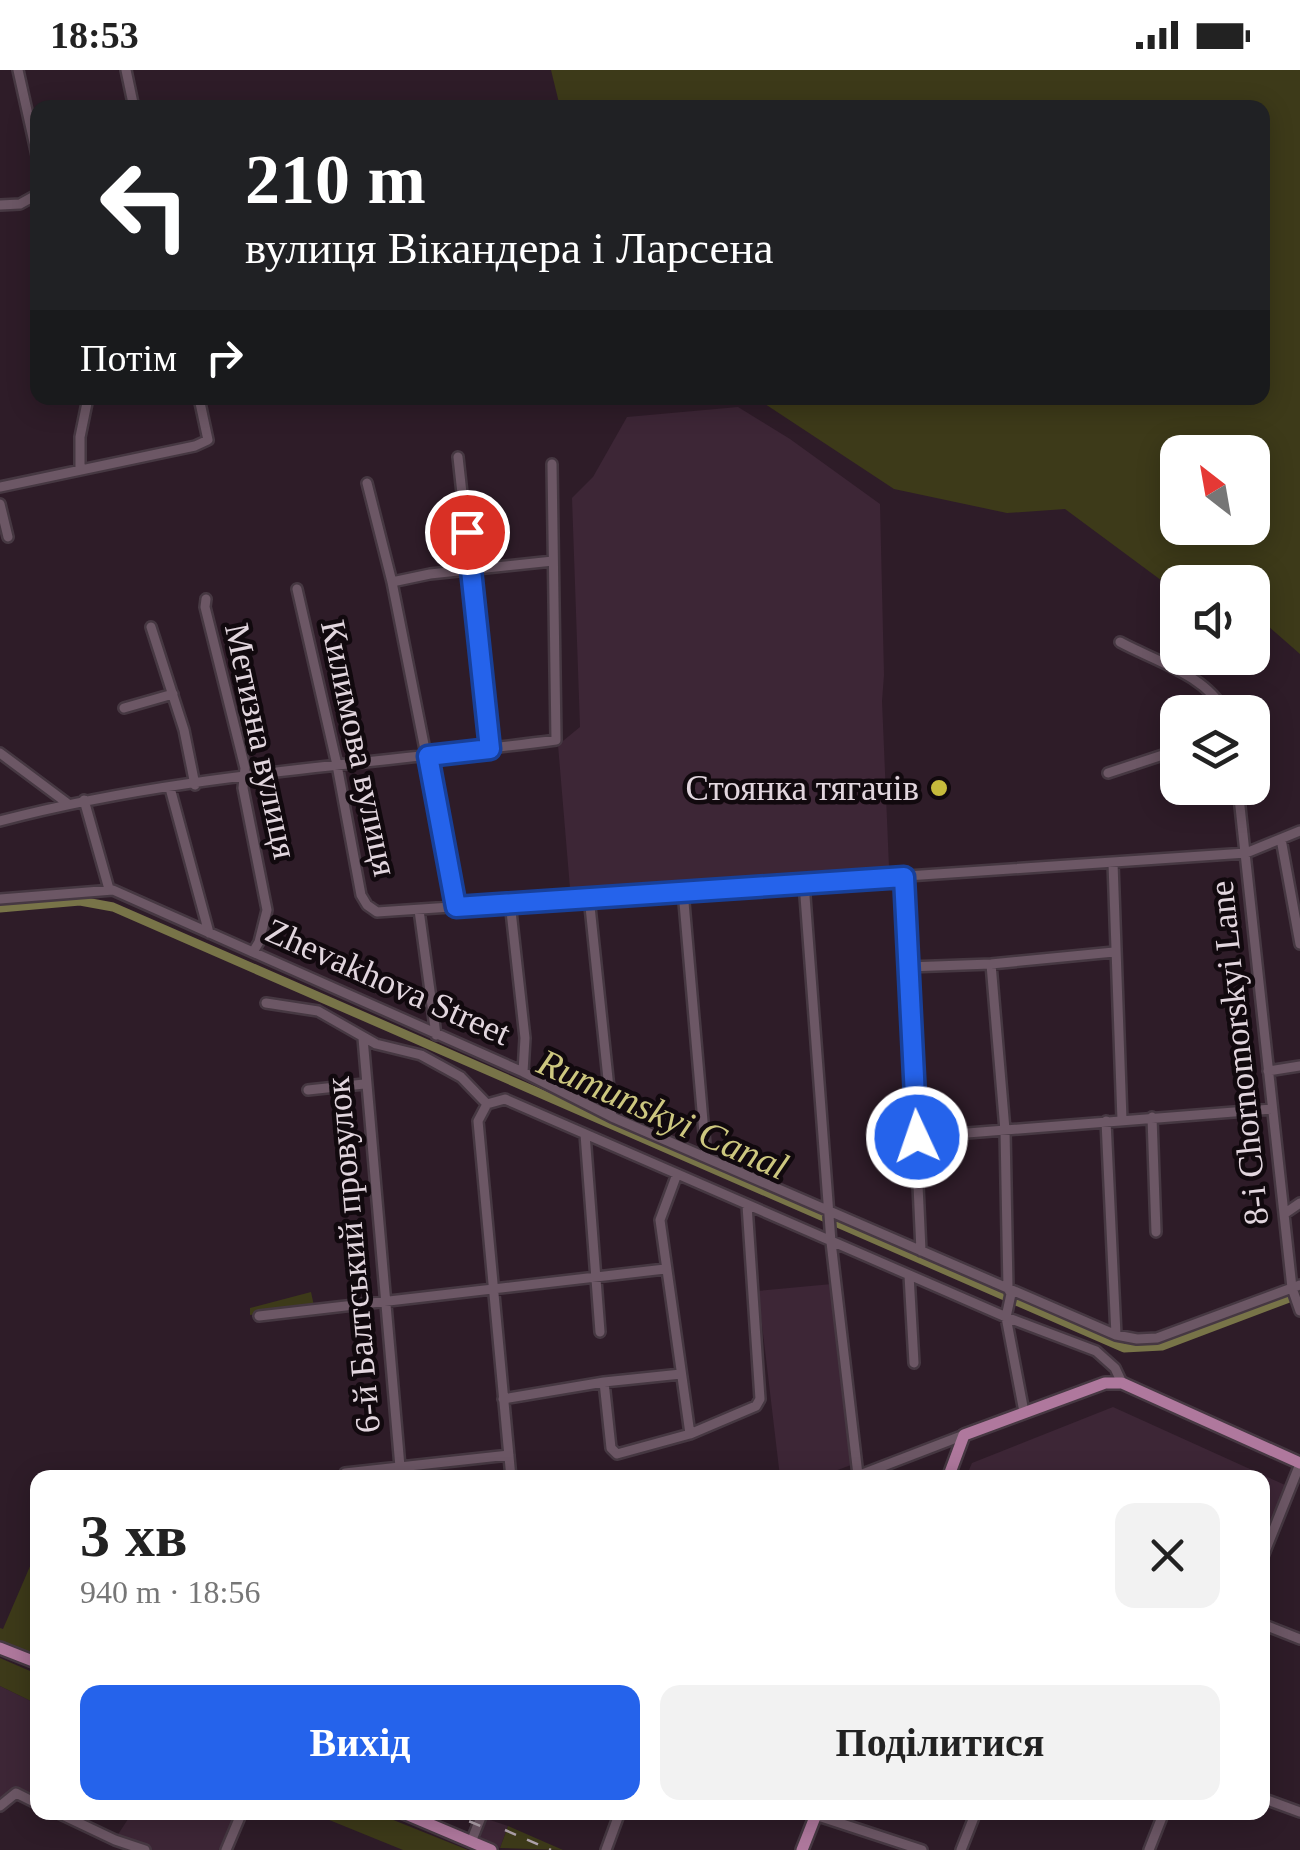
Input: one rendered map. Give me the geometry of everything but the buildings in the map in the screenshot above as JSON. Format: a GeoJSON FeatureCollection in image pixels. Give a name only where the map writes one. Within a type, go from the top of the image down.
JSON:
{"type":"FeatureCollection","features":[{"type":"Feature","properties":{"kind":"main road"},"geometry":{"type":"LineString","coordinates":[[951,1470],[964,1435],[1105,1383],[1122,1382],[1300,1463]]}},
{"type":"Feature","properties":{"kind":"main road"},"geometry":{"type":"LineString","coordinates":[[0,1648],[30,1660]]}},
{"type":"Feature","properties":{"kind":"main road"},"geometry":{"type":"LineString","coordinates":[[420,1820],[482,1847]]}},
{"type":"Feature","properties":{"kind":"main road"},"geometry":{"type":"LineString","coordinates":[[802,1850],[810,1820]]}},
{"type":"Feature","properties":{"kind":"street"},"geometry":{"type":"LineString","coordinates":[[18,70],[30,124]]}},
{"type":"Feature","properties":{"kind":"street"},"geometry":{"type":"LineString","coordinates":[[126,70],[132,100]]}},
{"type":"Feature","properties":{"kind":"street"},"geometry":{"type":"LineString","coordinates":[[0,205],[20,204],[30,198]]}},
{"type":"Feature","properties":{"kind":"street"},"geometry":{"type":"LineString","coordinates":[[80,470],[80,437],[87,405]]}},
{"type":"Feature","properties":{"kind":"street"},"geometry":{"type":"LineString","coordinates":[[0,487],[178,451],[208,440],[200,405]]}},
{"type":"Feature","properties":{"kind":"street"},"geometry":{"type":"LineString","coordinates":[[458,457],[490,749]]}},
{"type":"Feature","properties":{"kind":"street"},"geometry":{"type":"LineString","coordinates":[[0,821],[84,800],[556,740],[552,464]]}},
{"type":"Feature","properties":{"kind":"street"},"geometry":{"type":"LineString","coordinates":[[367,483],[392,582],[456,907]]}},
{"type":"Feature","properties":{"kind":"street"},"geometry":{"type":"LineString","coordinates":[[0,504],[8,537]]}},
{"type":"Feature","properties":{"kind":"street"},"geometry":{"type":"LineString","coordinates":[[392,582],[553,561]]}},
{"type":"Feature","properties":{"kind":"street","name":"Килимова вулиця"},"geometry":{"type":"LineString","coordinates":[[297,590],[337,765],[360,895],[367,906],[378,912],[419,910]]}},
{"type":"Feature","properties":{"kind":"street","name":"Метизна вулиця"},"geometry":{"type":"LineString","coordinates":[[206,599],[267,910],[260,942],[253,952]]}},
{"type":"Feature","properties":{"kind":"street"},"geometry":{"type":"LineString","coordinates":[[152,628],[195,785]]}},
{"type":"Feature","properties":{"kind":"street"},"geometry":{"type":"LineString","coordinates":[[1120,642],[1181,672],[1214,695]]}},
{"type":"Feature","properties":{"kind":"street"},"geometry":{"type":"LineString","coordinates":[[124,708],[173,694]]}},
{"type":"Feature","properties":{"kind":"street"},"geometry":{"type":"LineString","coordinates":[[0,753],[67,803]]}},
{"type":"Feature","properties":{"kind":"street"},"geometry":{"type":"LineString","coordinates":[[1108,773],[1160,756]]}},
{"type":"Feature","properties":{"kind":"street"},"geometry":{"type":"LineString","coordinates":[[170,788],[209,933]]}},
{"type":"Feature","properties":{"kind":"street"},"geometry":{"type":"LineString","coordinates":[[84,800],[109,889]]}},
{"type":"Feature","properties":{"kind":"street","name":"8-i Chornomorskyi Lane"},"geometry":{"type":"LineString","coordinates":[[1240,805],[1284,1214],[1300,1311]]}},
{"type":"Feature","properties":{"kind":"street"},"geometry":{"type":"LineString","coordinates":[[436,1036],[419,910],[1246,853],[1300,831]]}},
{"type":"Feature","properties":{"kind":"street"},"geometry":{"type":"LineString","coordinates":[[1282,839],[1300,944]]}},
{"type":"Feature","properties":{"kind":"street"},"geometry":{"type":"LineString","coordinates":[[1114,863],[1122,1120]]}},
{"type":"Feature","properties":{"kind":"street"},"geometry":{"type":"LineString","coordinates":[[904,877],[921,1250]]}},
{"type":"Feature","properties":{"kind":"street"},"geometry":{"type":"LineString","coordinates":[[804,883],[831,1240],[854,1470]]}},
{"type":"Feature","properties":{"kind":"street","name":"Zhevakhova Street"},"geometry":{"type":"LineString","coordinates":[[0,899],[109,889],[523,1072],[829,1214],[1116,1334],[1157,1338],[1296,1286]]}},
{"type":"Feature","properties":{"kind":"street"},"geometry":{"type":"LineString","coordinates":[[684,892],[706,1156]]}},
{"type":"Feature","properties":{"kind":"street"},"geometry":{"type":"LineString","coordinates":[[589,897],[612,1116]]}},
{"type":"Feature","properties":{"kind":"street"},"geometry":{"type":"LineString","coordinates":[[510,902],[524,1038],[523,1072]]}},
{"type":"Feature","properties":{"kind":"street"},"geometry":{"type":"LineString","coordinates":[[908,967],[991,964],[1114,952]]}},
{"type":"Feature","properties":{"kind":"street"},"geometry":{"type":"LineString","coordinates":[[991,964],[1004,1130],[1010,1291],[1006,1315],[1024,1412]]}},
{"type":"Feature","properties":{"kind":"street","name":"Zhevakhova Street"},"geometry":{"type":"LineString","coordinates":[[266,1003],[318,1012],[362,1038],[421,1054],[461,1077],[487,1104],[505,1100],[909,1275],[1096,1351],[1115,1368],[1122,1382]]}},
{"type":"Feature","properties":{"kind":"street","name":"6-й Балтський провулок"},"geometry":{"type":"LineString","coordinates":[[362,1038],[384,1301],[407,1470]]}},
{"type":"Feature","properties":{"kind":"street"},"geometry":{"type":"LineString","coordinates":[[1268,1070],[1300,1066]]}},
{"type":"Feature","properties":{"kind":"street"},"geometry":{"type":"LineString","coordinates":[[308,1090],[364,1084]]}},
{"type":"Feature","properties":{"kind":"street"},"geometry":{"type":"LineString","coordinates":[[487,1104],[478,1122],[510,1470]]}},
{"type":"Feature","properties":{"kind":"street"},"geometry":{"type":"LineString","coordinates":[[917,1137],[1272,1109]]}},
{"type":"Feature","properties":{"kind":"street"},"geometry":{"type":"LineString","coordinates":[[1152,1116],[1156,1232]]}},
{"type":"Feature","properties":{"kind":"street"},"geometry":{"type":"LineString","coordinates":[[1106,1122],[1116,1334]]}},
{"type":"Feature","properties":{"kind":"street"},"geometry":{"type":"LineString","coordinates":[[585,1134],[600,1332]]}},
{"type":"Feature","properties":{"kind":"street"},"geometry":{"type":"LineString","coordinates":[[677,1174],[660,1220],[690,1434]]}},
{"type":"Feature","properties":{"kind":"street"},"geometry":{"type":"LineString","coordinates":[[1284,1214],[1300,1204]]}},
{"type":"Feature","properties":{"kind":"street"},"geometry":{"type":"LineString","coordinates":[[604,1382],[612,1453],[690,1434],[756,1406],[760,1399],[747,1205]]}},
{"type":"Feature","properties":{"kind":"street"},"geometry":{"type":"LineString","coordinates":[[260,1316],[666,1269]]}},
{"type":"Feature","properties":{"kind":"street"},"geometry":{"type":"LineString","coordinates":[[909,1275],[914,1363]]}},
{"type":"Feature","properties":{"kind":"street"},"geometry":{"type":"LineString","coordinates":[[503,1399],[680,1374]]}},
{"type":"Feature","properties":{"kind":"street"},"geometry":{"type":"LineString","coordinates":[[871,1470],[964,1435]]}},
{"type":"Feature","properties":{"kind":"street"},"geometry":{"type":"LineString","coordinates":[[407,1470],[509,1455]]}},
{"type":"Feature","properties":{"kind":"street"},"geometry":{"type":"LineString","coordinates":[[1270,1540],[1300,1463]]}},
{"type":"Feature","properties":{"kind":"street"},"geometry":{"type":"LineString","coordinates":[[1270,1627],[1300,1639]]}},
{"type":"Feature","properties":{"kind":"street"},"geometry":{"type":"LineString","coordinates":[[0,1806],[16,1793],[30,1800]]}},
{"type":"Feature","properties":{"kind":"street"},"geometry":{"type":"LineString","coordinates":[[1270,1801],[1300,1812]]}},
{"type":"Feature","properties":{"kind":"street"},"geometry":{"type":"LineString","coordinates":[[73,1820],[145,1850]]}},
{"type":"Feature","properties":{"kind":"street"},"geometry":{"type":"LineString","coordinates":[[226,1850],[239,1820]]}},
{"type":"Feature","properties":{"kind":"street"},"geometry":{"type":"LineString","coordinates":[[482,1820],[482,1847]]}},
{"type":"Feature","properties":{"kind":"street"},"geometry":{"type":"LineString","coordinates":[[606,1850],[617,1820]]}},
{"type":"Feature","properties":{"kind":"street"},"geometry":{"type":"LineString","coordinates":[[830,1820],[922,1850]]}},
{"type":"Feature","properties":{"kind":"street"},"geometry":{"type":"LineString","coordinates":[[961,1850],[973,1820]]}},
{"type":"Feature","properties":{"kind":"street"},"geometry":{"type":"LineString","coordinates":[[1149,1850],[1161,1820]]}},
{"type":"Feature","properties":{"kind":"shaded area"},"geometry":{"type":"Polygon","coordinates":[[[551,70],[1300,70],[1300,654],[1270,628],[1270,565],[1160,565],[1160,579],[1065,509],[1007,513],[894,489],[767,405],[1270,405],[1270,100],[558,100],[551,70]]]}},
{"type":"Feature","properties":{"kind":"shaded area"},"geometry":{"type":"Polygon","coordinates":[[[738,407],[880,504],[889,867],[570,888],[558,745],[580,727],[572,498],[593,477],[627,417],[738,407]]]}},
{"type":"Feature","properties":{"kind":"shaded area"},"geometry":{"type":"Polygon","coordinates":[[[832,1284],[851,1465],[838,1470],[779,1470],[758,1291],[832,1284]]]}},
{"type":"Feature","properties":{"kind":"shaded area"},"geometry":{"type":"Polygon","coordinates":[[[311,1292],[314,1306],[250,1315],[250,1308],[311,1292]]]}},
{"type":"Feature","properties":{"kind":"shaded area"},"geometry":{"type":"Polygon","coordinates":[[[1113,1407],[1252,1470],[969,1470],[972,1463],[1113,1407]]]}},
{"type":"Feature","properties":{"kind":"shaded area"},"geometry":{"type":"Polygon","coordinates":[[[1270,1478],[1285,1485],[1270,1525],[1270,1478]]]}},
{"type":"Feature","properties":{"kind":"shaded area"},"geometry":{"type":"Polygon","coordinates":[[[30,1566],[30,1655],[0,1642],[0,1628],[3,1629],[30,1566]]]}},
{"type":"Feature","properties":{"kind":"shaded area"},"geometry":{"type":"Polygon","coordinates":[[[0,1658],[30,1671],[30,1701],[0,1686],[0,1658]]]}},
{"type":"Feature","properties":{"kind":"shaded area"},"geometry":{"type":"Polygon","coordinates":[[[0,1686],[30,1701],[30,1799],[17,1793],[4,1794],[0,1801],[0,1686]]]}},
{"type":"Feature","properties":{"kind":"shaded area"},"geometry":{"type":"Polygon","coordinates":[[[127,1820],[237,1820],[224,1850],[150,1850],[115,1839],[127,1820]]]}},
{"type":"Feature","properties":{"kind":"shaded area"},"geometry":{"type":"Polygon","coordinates":[[[329,1820],[393,1820],[468,1850],[403,1850],[329,1820]]]}},
{"type":"Feature","properties":{"kind":"shaded area"},"geometry":{"type":"Polygon","coordinates":[[[487,1820],[508,1826],[500,1848],[479,1841],[487,1820]]]}},
{"type":"Feature","properties":{"kind":"shaded area"},"geometry":{"type":"Polygon","coordinates":[[[508,1826],[563,1850],[500,1848],[508,1826]]]}},
{"type":"Feature","properties":{"kind":"waterway","name":"Rumunskyi Canal"},"geometry":{"type":"LineString","coordinates":[[0,908],[80,901],[113,907],[1124,1348],[1162,1346],[1300,1294]]}},
{"type":"Feature","properties":{"kind":"railway"},"geometry":{"type":"LineString","coordinates":[[466,1820],[483,1827]]}},
{"type":"Feature","properties":{"kind":"railway"},"geometry":{"type":"LineString","coordinates":[[505,1830],[551,1850]]}},
{"type":"Feature","properties":{"kind":"place","name":"Стоянка тягачів"},"geometry":{"type":"Point","coordinates":[939,788]}},
{"type":"Feature","properties":{"kind":"route"},"geometry":{"type":"LineString","coordinates":[[467,532],[490,749],[428,756],[456,907],[904,877],[917,1137]]}}]}
